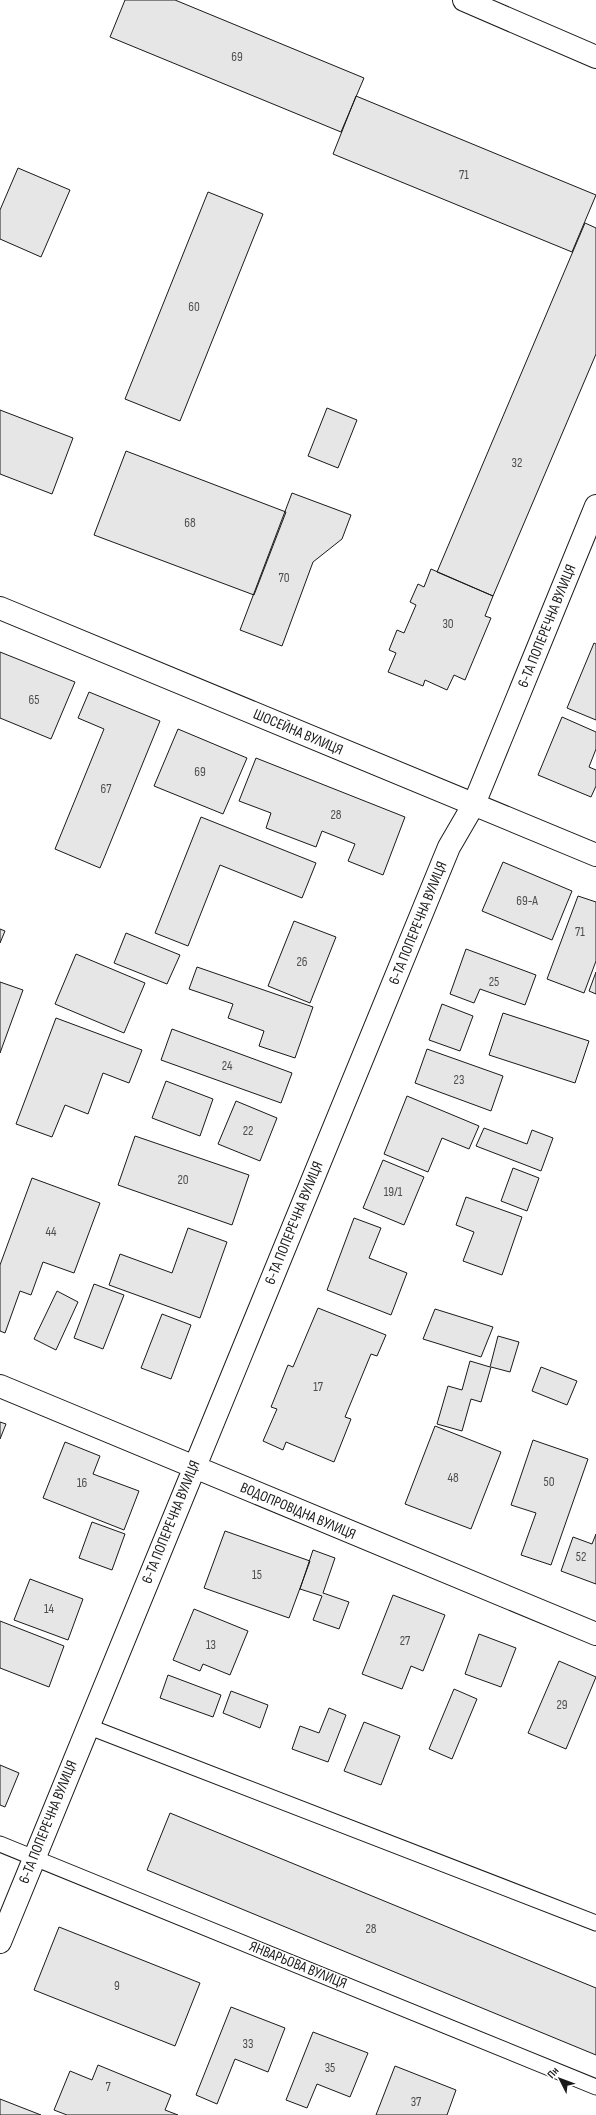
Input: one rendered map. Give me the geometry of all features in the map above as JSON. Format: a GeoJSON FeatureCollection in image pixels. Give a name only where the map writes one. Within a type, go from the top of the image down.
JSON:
{"type":"FeatureCollection","features":[{"type":"Feature","properties":{"kind":"street"},"geometry":{"type":"LineString","coordinates":[[464,0],[596,57]]}},
{"type":"Feature","properties":{"kind":"street","name":"6-ТА ПОПЕРЕЧНА ВУЛИЦЯ"},"geometry":{"type":"LineString","coordinates":[[0,1942],[87,1726],[449,847],[474,804],[596,506]]}},
{"type":"Feature","properties":{"kind":"street","name":"ШОСЕЙНА ВУЛИЦЯ"},"geometry":{"type":"LineString","coordinates":[[0,608],[596,856]]}},
{"type":"Feature","properties":{"kind":"street","name":"ВОДОПРОВІДНА ВУЛИЦЯ"},"geometry":{"type":"LineString","coordinates":[[0,1386],[596,1634]]}},
{"type":"Feature","properties":{"kind":"lane"},"geometry":{"type":"LineString","coordinates":[[87,1726],[596,1923]]}},
{"type":"Feature","properties":{"kind":"lane","name":"ЯНВАРЬОВА ВУЛИЦЯ"},"geometry":{"type":"LineString","coordinates":[[0,1844],[596,2087]]}},
{"type":"Feature","properties":{"kind":"building"},"geometry":{"type":"Polygon","coordinates":[[[125,0],[175,0],[364,78],[341,132],[110,37],[125,0]]]}},
{"type":"Feature","properties":{"kind":"building"},"geometry":{"type":"Polygon","coordinates":[[[356,96],[596,195],[572,252],[333,154],[356,96]]]}},
{"type":"Feature","properties":{"kind":"building"},"geometry":{"type":"Polygon","coordinates":[[[18,168],[70,190],[41,257],[0,239],[0,210],[18,168]]]}},
{"type":"Feature","properties":{"kind":"building"},"geometry":{"type":"Polygon","coordinates":[[[208,192],[263,214],[180,421],[125,399],[208,192]]]}},
{"type":"Feature","properties":{"kind":"building"},"geometry":{"type":"Polygon","coordinates":[[[585,223],[596,228],[596,354],[493,596],[437,572],[585,223]]]}},
{"type":"Feature","properties":{"kind":"building"},"geometry":{"type":"Polygon","coordinates":[[[327,408],[357,420],[338,468],[308,456],[327,408]]]}},
{"type":"Feature","properties":{"kind":"building"},"geometry":{"type":"Polygon","coordinates":[[[0,410],[73,438],[52,494],[0,474],[0,410]]]}},
{"type":"Feature","properties":{"kind":"building"},"geometry":{"type":"Polygon","coordinates":[[[126,451],[286,512],[254,595],[94,535],[126,451]]]}},
{"type":"Feature","properties":{"kind":"building"},"geometry":{"type":"Polygon","coordinates":[[[292,493],[351,515],[342,539],[313,562],[282,646],[240,630],[292,493]]]}},
{"type":"Feature","properties":{"kind":"building"},"geometry":{"type":"Polygon","coordinates":[[[431,569],[493,596],[485,616],[491,618],[465,680],[454,675],[447,690],[425,680],[423,686],[388,672],[396,653],[389,650],[397,630],[404,633],[416,605],[410,602],[418,584],[424,587],[431,569]]]}},
{"type":"Feature","properties":{"kind":"building"},"geometry":{"type":"Polygon","coordinates":[[[594,643],[596,644],[596,720],[567,708],[594,643]]]}},
{"type":"Feature","properties":{"kind":"building"},"geometry":{"type":"Polygon","coordinates":[[[0,652],[75,682],[51,739],[0,718],[0,652]]]}},
{"type":"Feature","properties":{"kind":"building"},"geometry":{"type":"Polygon","coordinates":[[[89,692],[160,721],[100,868],[55,849],[104,729],[78,718],[89,692]]]}},
{"type":"Feature","properties":{"kind":"building"},"geometry":{"type":"Polygon","coordinates":[[[562,717],[596,732],[596,749],[589,767],[596,770],[596,786],[591,797],[538,775],[562,717]]]}},
{"type":"Feature","properties":{"kind":"building"},"geometry":{"type":"Polygon","coordinates":[[[178,729],[247,758],[223,814],[154,786],[178,729]]]}},
{"type":"Feature","properties":{"kind":"building"},"geometry":{"type":"Polygon","coordinates":[[[256,758],[405,817],[383,875],[348,861],[355,844],[322,831],[316,847],[266,828],[271,813],[239,801],[256,758]]]}},
{"type":"Feature","properties":{"kind":"building"},"geometry":{"type":"Polygon","coordinates":[[[201,817],[316,863],[302,898],[220,865],[188,946],[155,933],[201,817]]]}},
{"type":"Feature","properties":{"kind":"building"},"geometry":{"type":"Polygon","coordinates":[[[503,862],[572,891],[552,940],[482,911],[503,862]]]}},
{"type":"Feature","properties":{"kind":"building"},"geometry":{"type":"Polygon","coordinates":[[[578,896],[596,902],[596,961],[584,993],[547,979],[578,896]]]}},
{"type":"Feature","properties":{"kind":"building"},"geometry":{"type":"Polygon","coordinates":[[[294,921],[336,937],[310,1003],[268,986],[294,921]]]}},
{"type":"Feature","properties":{"kind":"building"},"geometry":{"type":"Polygon","coordinates":[[[0,929],[5,931],[0,943],[0,929]]]}},
{"type":"Feature","properties":{"kind":"building"},"geometry":{"type":"Polygon","coordinates":[[[126,933],[180,955],[167,984],[114,963],[126,933]]]}},
{"type":"Feature","properties":{"kind":"building"},"geometry":{"type":"Polygon","coordinates":[[[466,949],[536,975],[525,1005],[480,989],[474,1003],[450,994],[466,949]]]}},
{"type":"Feature","properties":{"kind":"building"},"geometry":{"type":"Polygon","coordinates":[[[76,954],[145,983],[124,1033],[55,1004],[76,954]]]}},
{"type":"Feature","properties":{"kind":"building"},"geometry":{"type":"Polygon","coordinates":[[[197,967],[313,1007],[295,1058],[259,1046],[264,1031],[228,1018],[233,1004],[189,989],[197,967]]]}},
{"type":"Feature","properties":{"kind":"building"},"geometry":{"type":"Polygon","coordinates":[[[596,972],[596,994],[589,991],[596,972]]]}},
{"type":"Feature","properties":{"kind":"building"},"geometry":{"type":"Polygon","coordinates":[[[0,982],[23,990],[0,1053],[0,982]]]}},
{"type":"Feature","properties":{"kind":"building"},"geometry":{"type":"Polygon","coordinates":[[[442,1004],[473,1016],[460,1051],[429,1040],[442,1004]]]}},
{"type":"Feature","properties":{"kind":"building"},"geometry":{"type":"Polygon","coordinates":[[[503,1013],[589,1041],[575,1083],[489,1055],[503,1013]]]}},
{"type":"Feature","properties":{"kind":"building"},"geometry":{"type":"Polygon","coordinates":[[[56,1018],[142,1050],[129,1083],[103,1073],[88,1114],[65,1105],[52,1137],[16,1124],[56,1018]]]}},
{"type":"Feature","properties":{"kind":"building"},"geometry":{"type":"Polygon","coordinates":[[[172,1029],[292,1073],[281,1103],[161,1060],[172,1029]]]}},
{"type":"Feature","properties":{"kind":"building"},"geometry":{"type":"Polygon","coordinates":[[[427,1049],[503,1076],[491,1111],[415,1083],[427,1049]]]}},
{"type":"Feature","properties":{"kind":"building"},"geometry":{"type":"Polygon","coordinates":[[[166,1081],[213,1099],[200,1136],[152,1118],[166,1081]]]}},
{"type":"Feature","properties":{"kind":"building"},"geometry":{"type":"Polygon","coordinates":[[[407,1096],[479,1126],[469,1149],[442,1138],[428,1172],[384,1154],[407,1096]]]}},
{"type":"Feature","properties":{"kind":"building"},"geometry":{"type":"Polygon","coordinates":[[[236,1101],[277,1118],[260,1161],[218,1144],[236,1101]]]}},
{"type":"Feature","properties":{"kind":"building"},"geometry":{"type":"Polygon","coordinates":[[[484,1128],[527,1144],[532,1130],[553,1138],[541,1171],[476,1146],[484,1128]]]}},
{"type":"Feature","properties":{"kind":"building"},"geometry":{"type":"Polygon","coordinates":[[[135,1136],[249,1175],[232,1225],[118,1185],[135,1136]]]}},
{"type":"Feature","properties":{"kind":"building"},"geometry":{"type":"Polygon","coordinates":[[[383,1160],[424,1177],[404,1225],[363,1208],[383,1160]]]}},
{"type":"Feature","properties":{"kind":"building"},"geometry":{"type":"Polygon","coordinates":[[[513,1168],[539,1178],[527,1211],[501,1201],[513,1168]]]}},
{"type":"Feature","properties":{"kind":"building"},"geometry":{"type":"Polygon","coordinates":[[[32,1178],[100,1203],[74,1273],[43,1262],[31,1295],[20,1291],[5,1333],[0,1331],[0,1265],[32,1178]]]}},
{"type":"Feature","properties":{"kind":"building"},"geometry":{"type":"Polygon","coordinates":[[[466,1197],[522,1217],[502,1275],[463,1261],[474,1232],[456,1225],[466,1197]]]}},
{"type":"Feature","properties":{"kind":"building"},"geometry":{"type":"Polygon","coordinates":[[[354,1218],[381,1228],[369,1258],[407,1273],[391,1315],[327,1290],[354,1218]]]}},
{"type":"Feature","properties":{"kind":"building"},"geometry":{"type":"Polygon","coordinates":[[[188,1228],[227,1242],[200,1318],[109,1285],[120,1254],[172,1273],[188,1228]]]}},
{"type":"Feature","properties":{"kind":"building"},"geometry":{"type":"Polygon","coordinates":[[[94,1284],[124,1295],[103,1349],[74,1338],[94,1284]]]}},
{"type":"Feature","properties":{"kind":"building"},"geometry":{"type":"Polygon","coordinates":[[[57,1291],[78,1302],[56,1350],[34,1339],[57,1291]]]}},
{"type":"Feature","properties":{"kind":"building"},"geometry":{"type":"Polygon","coordinates":[[[318,1308],[386,1335],[377,1356],[371,1354],[345,1417],[351,1419],[334,1462],[286,1442],[283,1450],[263,1441],[277,1409],[271,1407],[288,1365],[293,1367],[318,1308]]]}},
{"type":"Feature","properties":{"kind":"building"},"geometry":{"type":"Polygon","coordinates":[[[435,1309],[493,1327],[481,1357],[423,1339],[435,1309]]]}},
{"type":"Feature","properties":{"kind":"building"},"geometry":{"type":"Polygon","coordinates":[[[162,1314],[191,1325],[171,1379],[141,1368],[162,1314]]]}},
{"type":"Feature","properties":{"kind":"building"},"geometry":{"type":"Polygon","coordinates":[[[498,1336],[519,1342],[510,1372],[491,1367],[481,1402],[471,1399],[462,1431],[437,1424],[448,1386],[462,1390],[470,1361],[490,1367],[498,1336]]]}},
{"type":"Feature","properties":{"kind":"building"},"geometry":{"type":"Polygon","coordinates":[[[541,1367],[577,1381],[567,1405],[532,1391],[541,1367]]]}},
{"type":"Feature","properties":{"kind":"building"},"geometry":{"type":"Polygon","coordinates":[[[0,1422],[6,1424],[0,1439],[0,1422]]]}},
{"type":"Feature","properties":{"kind":"building"},"geometry":{"type":"Polygon","coordinates":[[[435,1426],[501,1452],[471,1529],[405,1504],[435,1426]]]}},
{"type":"Feature","properties":{"kind":"building"},"geometry":{"type":"Polygon","coordinates":[[[533,1440],[588,1459],[551,1565],[521,1555],[536,1513],[511,1505],[533,1440]]]}},
{"type":"Feature","properties":{"kind":"building"},"geometry":{"type":"Polygon","coordinates":[[[65,1442],[100,1456],[93,1474],[139,1491],[124,1530],[43,1498],[65,1442]]]}},
{"type":"Feature","properties":{"kind":"building"},"geometry":{"type":"Polygon","coordinates":[[[92,1522],[125,1534],[112,1570],[79,1558],[92,1522]]]}},
{"type":"Feature","properties":{"kind":"building"},"geometry":{"type":"Polygon","coordinates":[[[225,1531],[310,1561],[289,1618],[204,1588],[225,1531]]]}},
{"type":"Feature","properties":{"kind":"building"},"geometry":{"type":"Polygon","coordinates":[[[596,1534],[596,1584],[561,1571],[573,1537],[592,1544],[596,1534]]]}},
{"type":"Feature","properties":{"kind":"building"},"geometry":{"type":"Polygon","coordinates":[[[313,1550],[335,1558],[323,1593],[349,1602],[339,1629],[313,1620],[322,1596],[300,1589],[313,1550]]]}},
{"type":"Feature","properties":{"kind":"building"},"geometry":{"type":"Polygon","coordinates":[[[30,1579],[83,1599],[68,1640],[14,1620],[30,1579]]]}},
{"type":"Feature","properties":{"kind":"building"},"geometry":{"type":"Polygon","coordinates":[[[393,1595],[445,1615],[423,1671],[411,1666],[402,1689],[362,1674],[393,1595]]]}},
{"type":"Feature","properties":{"kind":"building"},"geometry":{"type":"Polygon","coordinates":[[[194,1609],[248,1631],[230,1675],[203,1664],[200,1671],[173,1660],[194,1609]]]}},
{"type":"Feature","properties":{"kind":"building"},"geometry":{"type":"Polygon","coordinates":[[[0,1621],[64,1646],[49,1687],[0,1668],[0,1621]]]}},
{"type":"Feature","properties":{"kind":"building"},"geometry":{"type":"Polygon","coordinates":[[[479,1634],[516,1648],[501,1687],[465,1674],[479,1634]]]}},
{"type":"Feature","properties":{"kind":"building"},"geometry":{"type":"Polygon","coordinates":[[[559,1661],[596,1677],[566,1749],[528,1733],[559,1661]]]}},
{"type":"Feature","properties":{"kind":"building"},"geometry":{"type":"Polygon","coordinates":[[[168,1675],[221,1695],[213,1717],[160,1698],[168,1675]]]}},
{"type":"Feature","properties":{"kind":"building"},"geometry":{"type":"Polygon","coordinates":[[[454,1689],[477,1699],[452,1759],[429,1749],[454,1689]]]}},
{"type":"Feature","properties":{"kind":"building"},"geometry":{"type":"Polygon","coordinates":[[[231,1691],[268,1705],[260,1728],[223,1713],[231,1691]]]}},
{"type":"Feature","properties":{"kind":"building"},"geometry":{"type":"Polygon","coordinates":[[[329,1708],[346,1715],[328,1762],[292,1749],[300,1726],[319,1733],[329,1708]]]}},
{"type":"Feature","properties":{"kind":"building"},"geometry":{"type":"Polygon","coordinates":[[[364,1722],[400,1736],[381,1785],[344,1771],[364,1722]]]}},
{"type":"Feature","properties":{"kind":"building"},"geometry":{"type":"Polygon","coordinates":[[[0,1765],[19,1773],[5,1807],[0,1805],[0,1765]]]}},
{"type":"Feature","properties":{"kind":"building"},"geometry":{"type":"Polygon","coordinates":[[[170,1813],[596,1988],[596,2055],[147,1870],[170,1813]]]}},
{"type":"Feature","properties":{"kind":"building"},"geometry":{"type":"Polygon","coordinates":[[[59,1927],[200,1983],[175,2046],[34,1990],[59,1927]]]}},
{"type":"Feature","properties":{"kind":"building"},"geometry":{"type":"Polygon","coordinates":[[[231,2007],[285,2028],[268,2072],[235,2059],[217,2104],[196,2095],[231,2007]]]}},
{"type":"Feature","properties":{"kind":"building"},"geometry":{"type":"Polygon","coordinates":[[[313,2032],[368,2053],[350,2097],[317,2084],[307,2108],[286,2100],[313,2032]]]}},
{"type":"Feature","properties":{"kind":"building"},"geometry":{"type":"Polygon","coordinates":[[[98,2065],[171,2095],[165,2110],[178,2115],[67,2115],[54,2110],[70,2071],[92,2080],[98,2065]]]}},
{"type":"Feature","properties":{"kind":"building"},"geometry":{"type":"Polygon","coordinates":[[[395,2066],[456,2090],[447,2115],[376,2115],[395,2066]]]}},
{"type":"Feature","properties":{"kind":"building"},"geometry":{"type":"Polygon","coordinates":[[[0,2099],[41,2115],[0,2115],[0,2099]]]}}]}
